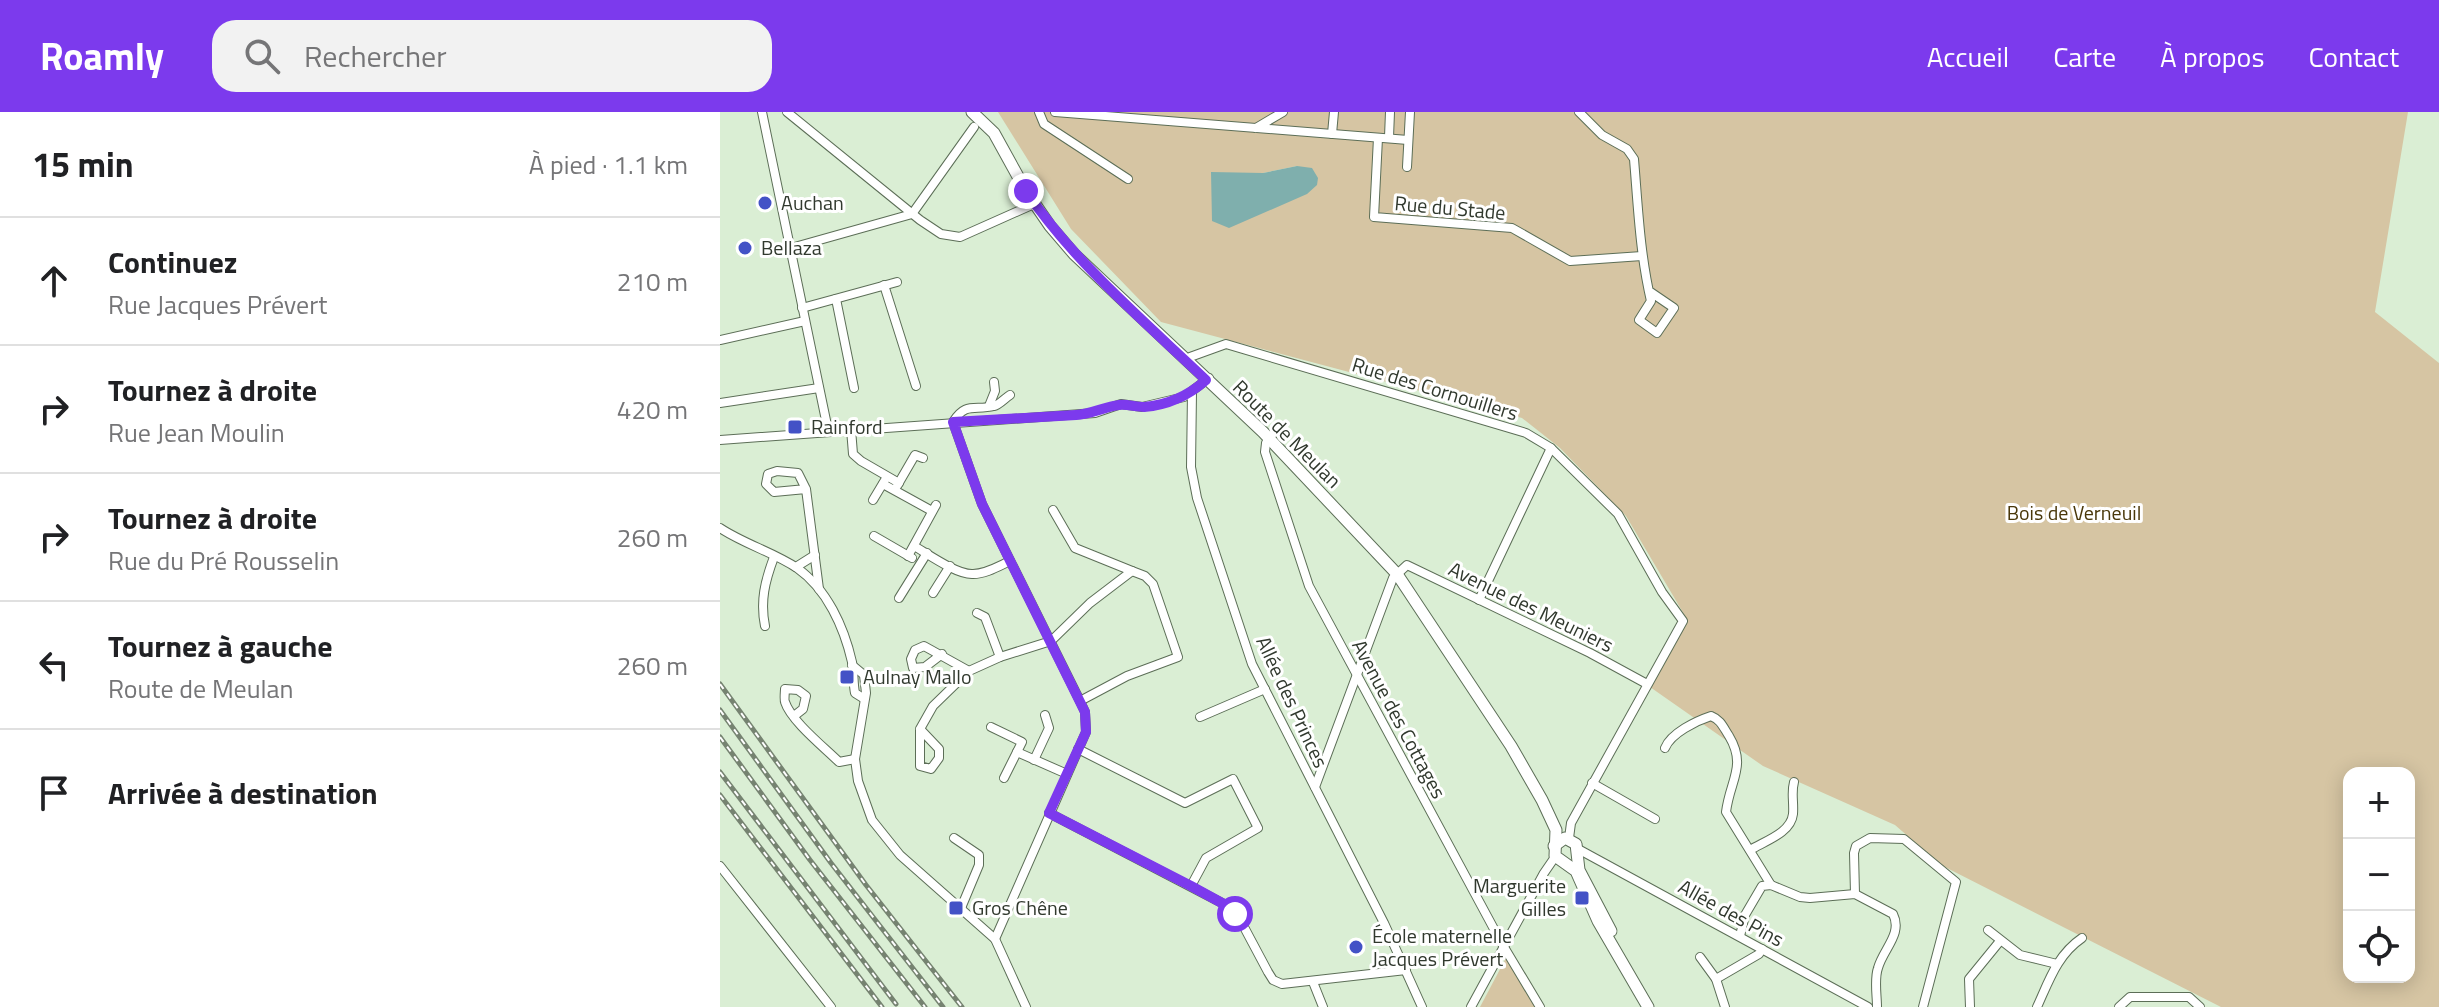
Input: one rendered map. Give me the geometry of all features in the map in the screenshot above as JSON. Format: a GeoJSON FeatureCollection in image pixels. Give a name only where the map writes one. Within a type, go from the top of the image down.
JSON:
{"type":"FeatureCollection","features":[{"type":"Feature","properties":{"kind":"main road","name":"Route de Meulan"},"geometry":{"type":"LineString","coordinates":[[979,116],[994,133],[1034,204],[1074,254],[1271,437],[1399,572],[1511,746],[1553,822],[1568,838]]}},
{"type":"Feature","properties":{"kind":"main road","name":"Route de Meulan"},"geometry":{"type":"LineString","coordinates":[[979,116],[1066,235],[1208,378]]}},
{"type":"Feature","properties":{"kind":"main road"},"geometry":{"type":"LineString","coordinates":[[1553,822],[1558,856],[1576,871],[1591,910],[1648,1007]]}},
{"type":"Feature","properties":{"kind":"main road"},"geometry":{"type":"LineString","coordinates":[[1558,856],[1559,840],[1568,838],[1574,842],[1579,870],[1632,979]]}},
{"type":"Feature","properties":{"kind":"main road"},"geometry":{"type":"LineString","coordinates":[[1558,856],[1573,860],[1578,851]]}},
{"type":"Feature","properties":{"kind":"street"},"geometry":{"type":"LineString","coordinates":[[762,112],[828,430]]}},
{"type":"Feature","properties":{"kind":"street"},"geometry":{"type":"LineString","coordinates":[[787,112],[930,228],[954,237],[970,234],[1034,204]]}},
{"type":"Feature","properties":{"kind":"street"},"geometry":{"type":"LineString","coordinates":[[1039,112],[1044,124],[1128,179]]}},
{"type":"Feature","properties":{"kind":"street"},"geometry":{"type":"LineString","coordinates":[[1055,112],[1408,140]]}},
{"type":"Feature","properties":{"kind":"street"},"geometry":{"type":"LineString","coordinates":[[1256,129],[1282,112]]}},
{"type":"Feature","properties":{"kind":"street"},"geometry":{"type":"LineString","coordinates":[[1332,134],[1334,112]]}},
{"type":"Feature","properties":{"kind":"street"},"geometry":{"type":"LineString","coordinates":[[1389,137],[1390,112]]}},
{"type":"Feature","properties":{"kind":"street"},"geometry":{"type":"LineString","coordinates":[[1407,167],[1410,112]]}},
{"type":"Feature","properties":{"kind":"street"},"geometry":{"type":"LineString","coordinates":[[1579,112],[1602,135],[1627,149],[1634,159],[1642,256],[1649,291],[1651,301],[1639,320],[1657,333],[1674,308],[1649,291]]}},
{"type":"Feature","properties":{"kind":"street"},"geometry":{"type":"LineString","coordinates":[[791,248],[912,214],[979,116]]}},
{"type":"Feature","properties":{"kind":"street","name":"Rue du Stade"},"geometry":{"type":"LineString","coordinates":[[1378,138],[1374,217],[1512,228],[1570,261],[1642,256]]}},
{"type":"Feature","properties":{"kind":"street"},"geometry":{"type":"LineString","coordinates":[[802,308],[897,282]]}},
{"type":"Feature","properties":{"kind":"street"},"geometry":{"type":"LineString","coordinates":[[884,285],[916,386]]}},
{"type":"Feature","properties":{"kind":"street"},"geometry":{"type":"LineString","coordinates":[[836,299],[854,388]]}},
{"type":"Feature","properties":{"kind":"street"},"geometry":{"type":"LineString","coordinates":[[720,340],[805,321]]}},
{"type":"Feature","properties":{"kind":"street","name":"Rue des Cornouillers"},"geometry":{"type":"LineString","coordinates":[[1190,357],[1226,344],[1500,424],[1526,433],[1551,448],[1618,514],[1662,592],[1683,621],[1647,684]]}},
{"type":"Feature","properties":{"kind":"street"},"geometry":{"type":"LineString","coordinates":[[720,440],[1095,413],[1121,404],[1142,407],[1161,404],[1192,392],[1208,378]]}},
{"type":"Feature","properties":{"kind":"street"},"geometry":{"type":"LineString","coordinates":[[989,406],[995,391],[994,382]]}},
{"type":"Feature","properties":{"kind":"street"},"geometry":{"type":"LineString","coordinates":[[720,403],[819,388]]}},
{"type":"Feature","properties":{"kind":"street","name":"Allée des Princes"},"geometry":{"type":"LineString","coordinates":[[1192,392],[1191,467],[1197,498],[1252,664],[1422,1007]]}},
{"type":"Feature","properties":{"kind":"street"},"geometry":{"type":"LineString","coordinates":[[953,422],[964,409],[995,406],[1010,395]]}},
{"type":"Feature","properties":{"kind":"street"},"geometry":{"type":"LineString","coordinates":[[953,422],[982,504],[1080,701],[1087,722],[1086,732],[995,939]]}},
{"type":"Feature","properties":{"kind":"street"},"geometry":{"type":"LineString","coordinates":[[851,429],[853,454],[885,480],[934,508],[908,556]]}},
{"type":"Feature","properties":{"kind":"street","name":"Avenue des Cottages"},"geometry":{"type":"LineString","coordinates":[[1271,437],[1265,447],[1266,457],[1309,586],[1503,946],[1540,1007]]}},
{"type":"Feature","properties":{"kind":"street"},"geometry":{"type":"LineString","coordinates":[[1479,600],[1551,448]]}},
{"type":"Feature","properties":{"kind":"street"},"geometry":{"type":"LineString","coordinates":[[897,486],[915,455],[923,458]]}},
{"type":"Feature","properties":{"kind":"street"},"geometry":{"type":"LineString","coordinates":[[806,489],[774,492],[766,484],[768,474],[777,471],[798,473],[806,489],[819,590]]}},
{"type":"Feature","properties":{"kind":"street"},"geometry":{"type":"LineString","coordinates":[[873,500],[885,480]]}},
{"type":"Feature","properties":{"kind":"street"},"geometry":{"type":"LineString","coordinates":[[1053,510],[1075,548],[1145,576],[1153,584],[1178,657],[1127,676],[1080,701]]}},
{"type":"Feature","properties":{"kind":"street"},"geometry":{"type":"LineString","coordinates":[[720,528],[738,540],[796,567],[819,590],[838,622],[852,665],[855,693],[863,698],[855,759],[858,781],[872,820],[900,855],[995,939],[1026,1007]]}},
{"type":"Feature","properties":{"kind":"street"},"geometry":{"type":"LineString","coordinates":[[874,536],[920,562]]}},
{"type":"Feature","properties":{"kind":"street"},"geometry":{"type":"LineString","coordinates":[[914,546],[963,573],[974,575],[1010,561]]}},
{"type":"Feature","properties":{"kind":"street"},"geometry":{"type":"LineString","coordinates":[[899,598],[927,553]]}},
{"type":"Feature","properties":{"kind":"street"},"geometry":{"type":"LineString","coordinates":[[796,567],[815,555]]}},
{"type":"Feature","properties":{"kind":"street"},"geometry":{"type":"LineString","coordinates":[[765,626],[763,588],[774,557]]}},
{"type":"Feature","properties":{"kind":"street","name":"Avenue des Meuniers"},"geometry":{"type":"LineString","coordinates":[[1399,572],[1407,565],[1590,653],[1647,684]]}},
{"type":"Feature","properties":{"kind":"street"},"geometry":{"type":"LineString","coordinates":[[933,593],[950,566]]}},
{"type":"Feature","properties":{"kind":"street"},"geometry":{"type":"LineString","coordinates":[[920,729],[933,706],[969,671],[1000,657],[1051,641],[1090,603],[1132,571]]}},
{"type":"Feature","properties":{"kind":"street"},"geometry":{"type":"LineString","coordinates":[[1315,787],[1393,578],[1399,572]]}},
{"type":"Feature","properties":{"kind":"street"},"geometry":{"type":"LineString","coordinates":[[984,613],[1000,657]]}},
{"type":"Feature","properties":{"kind":"street"},"geometry":{"type":"LineString","coordinates":[[942,654],[969,671]]}},
{"type":"Feature","properties":{"kind":"street"},"geometry":{"type":"LineString","coordinates":[[1568,838],[1571,823],[1647,684]]}},
{"type":"Feature","properties":{"kind":"street"},"geometry":{"type":"LineString","coordinates":[[1200,717],[1265,689]]}},
{"type":"Feature","properties":{"kind":"street"},"geometry":{"type":"LineString","coordinates":[[1034,760],[1049,728],[1045,715]]}},
{"type":"Feature","properties":{"kind":"street"},"geometry":{"type":"LineString","coordinates":[[794,716],[858,781]]}},
{"type":"Feature","properties":{"kind":"street"},"geometry":{"type":"LineString","coordinates":[[1665,748],[1669,740],[1705,719],[1711,716],[1719,720],[1739,759],[1726,812],[1771,885]]}},
{"type":"Feature","properties":{"kind":"street"},"geometry":{"type":"LineString","coordinates":[[991,727],[1022,742],[1004,778]]}},
{"type":"Feature","properties":{"kind":"street"},"geometry":{"type":"LineString","coordinates":[[1078,749],[1185,803],[1233,779],[1258,828],[1206,858],[1191,886]]}},
{"type":"Feature","properties":{"kind":"street"},"geometry":{"type":"LineString","coordinates":[[1017,752],[1067,774]]}},
{"type":"Feature","properties":{"kind":"street"},"geometry":{"type":"LineString","coordinates":[[839,762],[855,759]]}},
{"type":"Feature","properties":{"kind":"street"},"geometry":{"type":"LineString","coordinates":[[1750,850],[1789,825],[1794,782]]}},
{"type":"Feature","properties":{"kind":"street"},"geometry":{"type":"LineString","coordinates":[[1592,783],[1655,819]]}},
{"type":"Feature","properties":{"kind":"street"},"geometry":{"type":"LineString","coordinates":[[1049,813],[1222,903],[1235,914],[1273,980],[1293,984],[1406,970]]}},
{"type":"Feature","properties":{"kind":"street"},"geometry":{"type":"LineString","coordinates":[[1553,822],[1571,823]]}},
{"type":"Feature","properties":{"kind":"street"},"geometry":{"type":"LineString","coordinates":[[954,838],[979,855],[979,865],[961,908]]}},
{"type":"Feature","properties":{"kind":"street"},"geometry":{"type":"LineString","coordinates":[[1855,894],[1854,853],[1856,846],[1870,838],[1904,839],[1956,882],[1923,1007]]}},
{"type":"Feature","properties":{"kind":"street","name":"Allée des Pins"},"geometry":{"type":"LineString","coordinates":[[1578,851],[1868,1007]]}},
{"type":"Feature","properties":{"kind":"street"},"geometry":{"type":"LineString","coordinates":[[1471,1007],[1544,873],[1558,856]]}},
{"type":"Feature","properties":{"kind":"street"},"geometry":{"type":"LineString","coordinates":[[720,866],[831,1007]]}},
{"type":"Feature","properties":{"kind":"street"},"geometry":{"type":"LineString","coordinates":[[1740,936],[1750,903],[1762,886],[1771,885],[1810,898],[1855,894],[1893,914],[1896,920],[1894,936],[1877,968],[1877,1007]]}},
{"type":"Feature","properties":{"kind":"street"},"geometry":{"type":"LineString","coordinates":[[1988,930],[2020,955],[2057,964]]}},
{"type":"Feature","properties":{"kind":"street"},"geometry":{"type":"LineString","coordinates":[[2037,1007],[2057,964],[2082,938]]}},
{"type":"Feature","properties":{"kind":"street"},"geometry":{"type":"LineString","coordinates":[[1970,1007],[1969,979],[2000,941]]}},
{"type":"Feature","properties":{"kind":"street"},"geometry":{"type":"LineString","coordinates":[[1716,979],[1759,954],[1762,949]]}},
{"type":"Feature","properties":{"kind":"street"},"geometry":{"type":"LineString","coordinates":[[1700,957],[1716,979],[1725,1007]]}},
{"type":"Feature","properties":{"kind":"street"},"geometry":{"type":"LineString","coordinates":[[1313,982],[1323,1007]]}},
{"type":"Feature","properties":{"kind":"street"},"geometry":{"type":"LineString","coordinates":[[2119,1007],[2130,997],[2189,997],[2200,1007]]}},
{"type":"Feature","properties":{"kind":"green space","name":"Bois de Verneuil"},"geometry":{"type":"Polygon","coordinates":[[[998,112],[2408,112],[2375,312],[2439,363],[2439,1007],[2221,1007],[1941,865],[1895,825],[1763,766],[1650,687],[1688,621],[1626,516],[1560,448],[1522,418],[1161,322],[1071,229],[998,112]],[[1297,166],[1263,173],[1240,173],[1212,221],[1297,166]]]}},
{"type":"Feature","properties":{"kind":"green space"},"geometry":{"type":"Polygon","coordinates":[[[1507,956],[1538,1007],[1480,1007],[1507,956]]]}},
{"type":"Feature","properties":{"kind":"water"},"geometry":{"type":"Polygon","coordinates":[[[1297,166],[1312,168],[1318,178],[1317,185],[1307,194],[1229,228],[1212,221],[1211,172],[1263,173],[1297,166]]]}},
{"type":"Feature","properties":{"kind":"railway"},"geometry":{"type":"LineString","coordinates":[[720,684],[866,885],[962,1007]]}},
{"type":"Feature","properties":{"kind":"railway"},"geometry":{"type":"LineString","coordinates":[[720,710],[831,863],[943,1007]]}},
{"type":"Feature","properties":{"kind":"railway"},"geometry":{"type":"LineString","coordinates":[[720,737],[810,860],[925,1007]]}},
{"type":"Feature","properties":{"kind":"railway"},"geometry":{"type":"LineString","coordinates":[[720,772],[896,1004]]}},
{"type":"Feature","properties":{"kind":"railway"},"geometry":{"type":"LineString","coordinates":[[720,795],[882,1007]]}},
{"type":"Feature","properties":{"kind":"place","name":"Auchan"},"geometry":{"type":"Point","coordinates":[765,203]}},
{"type":"Feature","properties":{"kind":"place","name":"Bellaza"},"geometry":{"type":"Point","coordinates":[745,248]}},
{"type":"Feature","properties":{"kind":"place","name":"Rainford"},"geometry":{"type":"Point","coordinates":[795,427]}},
{"type":"Feature","properties":{"kind":"place","name":"Aulnay Mallo"},"geometry":{"type":"Point","coordinates":[847,677]}},
{"type":"Feature","properties":{"kind":"place","name":"Marguerite Gilles"},"geometry":{"type":"Point","coordinates":[1582,898]}},
{"type":"Feature","properties":{"kind":"place","name":"Gros Chêne"},"geometry":{"type":"Point","coordinates":[956,908]}},
{"type":"Feature","properties":{"kind":"place","name":"École maternelle Jacques Prévert"},"geometry":{"type":"Point","coordinates":[1356,947]}},
{"type":"Feature","properties":{"kind":"route"},"geometry":{"type":"LineString","coordinates":[[1026,191],[1074,254],[1206,380],[1184,397],[1161,404],[1142,407],[1121,404],[1095,413],[1076,415],[953,422],[982,504],[1085,712],[1086,732],[1049,813],[1191,886],[1235,914]]}}]}
